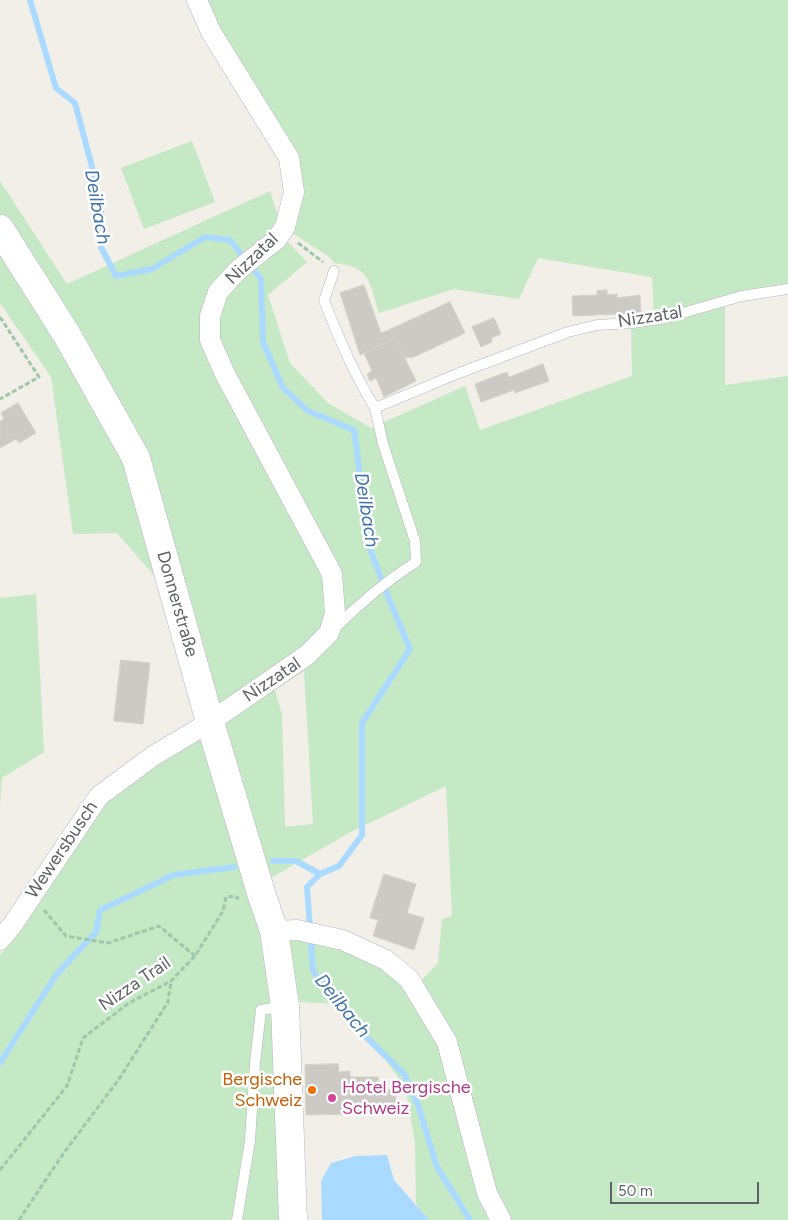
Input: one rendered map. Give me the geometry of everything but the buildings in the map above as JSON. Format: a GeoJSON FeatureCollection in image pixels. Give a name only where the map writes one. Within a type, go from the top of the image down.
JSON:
{"type":"FeatureCollection","features":[{"type":"Feature","properties":{"kind":"main road","name":"Donnerstraße"},"geometry":{"type":"LineString","coordinates":[[0,229],[67,335],[136,458],[210,722],[262,896],[286,931],[285,1006],[293,1220]]}},
{"type":"Feature","properties":{"kind":"street","name":"Nizzatal"},"geometry":{"type":"LineString","coordinates":[[197,0],[211,32],[289,158],[294,192],[285,227],[276,240],[238,270],[218,292],[210,316],[210,340],[225,374],[332,574],[335,613],[329,633],[307,655],[210,722]]}},
{"type":"Feature","properties":{"kind":"street","name":"Wewersbusch"},"geometry":{"type":"LineString","coordinates":[[0,940],[99,796],[153,756],[210,722]]}},
{"type":"Feature","properties":{"kind":"street"},"geometry":{"type":"LineString","coordinates":[[286,931],[343,940],[386,960],[409,979],[447,1042],[487,1193],[500,1220]]}},
{"type":"Feature","properties":{"kind":"lane","name":"Nizzatal"},"geometry":{"type":"LineString","coordinates":[[329,633],[361,602],[416,562],[415,540],[384,444],[375,408],[358,381],[324,301],[334,271]]}},
{"type":"Feature","properties":{"kind":"lane","name":"Nizzatal"},"geometry":{"type":"LineString","coordinates":[[375,408],[459,373],[568,332],[597,325],[632,323],[665,318],[742,296],[788,289]]}},
{"type":"Feature","properties":{"kind":"lane"},"geometry":{"type":"LineString","coordinates":[[237,1220],[250,1141],[255,1063],[261,1010],[285,1006]]}},
{"type":"Feature","properties":{"kind":"path"},"geometry":{"type":"LineString","coordinates":[[282,231],[334,271]]}},
{"type":"Feature","properties":{"kind":"path"},"geometry":{"type":"LineString","coordinates":[[0,317],[39,377],[0,399]]}},
{"type":"Feature","properties":{"kind":"path"},"geometry":{"type":"LineString","coordinates":[[34,893],[47,913],[66,936],[108,943],[159,926],[195,956]]}},
{"type":"Feature","properties":{"kind":"path","name":"Nizza Trail"},"geometry":{"type":"LineString","coordinates":[[0,1170],[67,1086],[83,1038],[129,1003],[171,981],[195,956],[223,911],[226,897],[235,896],[245,903],[262,896]]}},
{"type":"Feature","properties":{"kind":"path"},"geometry":{"type":"LineString","coordinates":[[19,1220],[63,1154],[119,1079],[168,1002],[171,981]]}},
{"type":"Feature","properties":{"kind":"green space"},"geometry":{"type":"Polygon","coordinates":[[[204,0],[788,0],[788,286],[654,316],[652,277],[538,258],[519,299],[454,289],[379,313],[370,284],[362,272],[346,265],[334,263],[328,256],[289,231],[298,192],[204,0]]]}},
{"type":"Feature","properties":{"kind":"green space"},"geometry":{"type":"Polygon","coordinates":[[[192,141],[215,202],[144,229],[121,168],[192,141]]]}},
{"type":"Feature","properties":{"kind":"green space"},"geometry":{"type":"Polygon","coordinates":[[[0,181],[67,284],[270,191],[286,240],[307,262],[268,295],[290,363],[328,403],[371,428],[465,386],[480,430],[632,376],[631,327],[725,305],[725,385],[788,376],[788,1220],[429,1220],[416,1206],[415,1142],[405,1087],[375,1045],[337,1004],[300,1002],[284,934],[338,942],[419,983],[438,963],[442,919],[452,916],[446,786],[349,833],[267,880],[164,587],[117,533],[73,534],[51,377],[0,303],[0,181]],[[304,671],[275,690],[282,715],[285,827],[313,824],[304,671]]]}},
{"type":"Feature","properties":{"kind":"green space"},"geometry":{"type":"Polygon","coordinates":[[[36,594],[44,752],[2,778],[0,806],[0,598],[36,594]]]}},
{"type":"Feature","properties":{"kind":"green space"},"geometry":{"type":"Polygon","coordinates":[[[207,732],[270,937],[286,1220],[0,1220],[0,955],[17,934],[103,804],[157,760],[207,732]]]}},
{"type":"Feature","properties":{"kind":"water"},"geometry":{"type":"Polygon","coordinates":[[[387,1155],[394,1180],[429,1220],[322,1220],[321,1181],[331,1163],[356,1156],[387,1155]]]}},
{"type":"Feature","properties":{"kind":"waterway","name":"Deilbach"},"geometry":{"type":"LineString","coordinates":[[30,0],[56,88],[75,103],[91,163],[103,222],[101,247],[116,276],[152,269],[205,237],[230,240],[261,279],[263,342],[283,388],[308,411],[354,430],[370,549],[410,649],[362,723],[362,835],[339,866],[320,874],[307,887],[313,971],[358,1029],[404,1074],[418,1105],[437,1167],[470,1220]]}},
{"type":"Feature","properties":{"kind":"waterway"},"geometry":{"type":"LineString","coordinates":[[273,861],[296,861],[320,874]]}},
{"type":"Feature","properties":{"kind":"waterway"},"geometry":{"type":"LineString","coordinates":[[0,1063],[56,975],[96,932],[100,910],[173,875],[234,867]]}},
{"type":"Feature","properties":{"kind":"place","name":"Bergische Schweiz"},"geometry":{"type":"Point","coordinates":[312,1090]}},
{"type":"Feature","properties":{"kind":"place","name":"Hotel Bergische Schweiz"},"geometry":{"type":"Point","coordinates":[332,1098]}}]}
